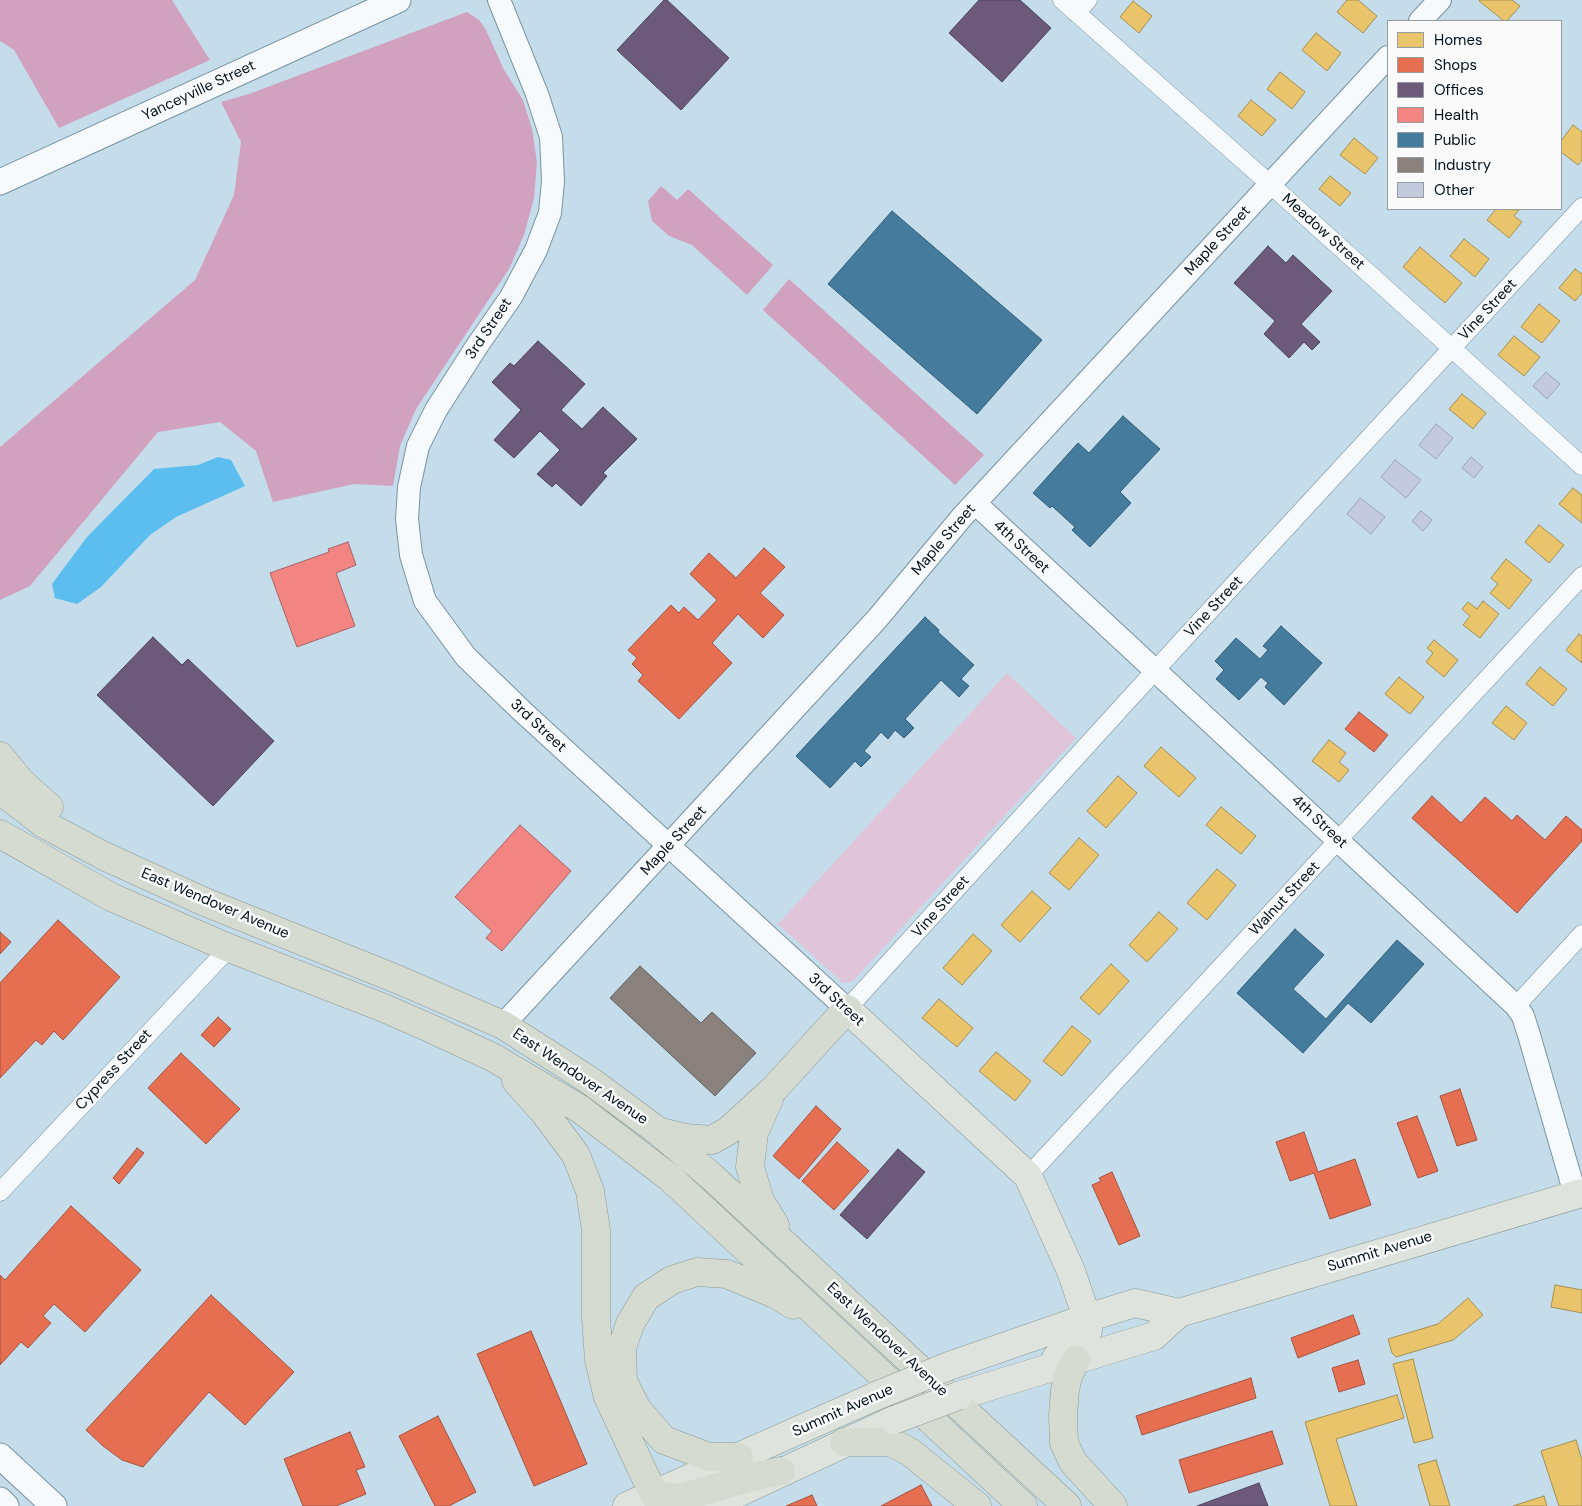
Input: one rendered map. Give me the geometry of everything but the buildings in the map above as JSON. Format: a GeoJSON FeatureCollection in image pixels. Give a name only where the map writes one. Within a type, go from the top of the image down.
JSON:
{"type":"FeatureCollection","features":[{"type":"Feature","properties":{"kind":"highway"},"geometry":{"type":"LineString","coordinates":[[0,756],[21,782],[104,856]]}},
{"type":"Feature","properties":{"kind":"highway","name":"East Wendover Avenue"},"geometry":{"type":"LineString","coordinates":[[0,790],[44,824],[104,856],[205,902],[399,980],[503,1025],[589,1080],[658,1131],[711,1176],[1066,1506]]}},
{"type":"Feature","properties":{"kind":"highway","name":"East Wendover Avenue"},"geometry":{"type":"LineString","coordinates":[[0,834],[111,897],[229,948],[384,1008],[434,1030],[494,1058],[580,1109],[669,1177],[1023,1506]]}},
{"type":"Feature","properties":{"kind":"highway"},"geometry":{"type":"LineString","coordinates":[[658,1131],[686,1138],[712,1140],[728,1132],[774,1089],[847,1009]]}},
{"type":"Feature","properties":{"kind":"highway"},"geometry":{"type":"LineString","coordinates":[[434,1030],[480,1037],[503,1025]]}},
{"type":"Feature","properties":{"kind":"highway"},"geometry":{"type":"LineString","coordinates":[[494,1058],[544,1112],[576,1155],[590,1191],[596,1230],[598,1360],[608,1397],[654,1494],[680,1498],[756,1476],[781,1472]]}},
{"type":"Feature","properties":{"kind":"highway"},"geometry":{"type":"LineString","coordinates":[[774,1089],[754,1133],[750,1167],[760,1201],[790,1250]]}},
{"type":"Feature","properties":{"kind":"highway"},"geometry":{"type":"LineString","coordinates":[[739,1457],[709,1457],[664,1440],[637,1409],[623,1380],[622,1348],[630,1324],[646,1297],[672,1280],[697,1272],[727,1274],[775,1294],[832,1329]]}},
{"type":"Feature","properties":{"kind":"highway"},"geometry":{"type":"LineString","coordinates":[[1076,1360],[1068,1376],[1065,1390],[1063,1415],[1064,1443],[1073,1462],[1113,1506]]}},
{"type":"Feature","properties":{"kind":"highway"},"geometry":{"type":"LineString","coordinates":[[844,1442],[891,1442],[910,1452],[977,1506]]}},
{"type":"Feature","properties":{"kind":"main road","name":"Yanceyville Street"},"geometry":{"type":"LineString","coordinates":[[0,182],[398,0]]}},
{"type":"Feature","properties":{"kind":"main road","name":"3rd Street"},"geometry":{"type":"LineString","coordinates":[[847,1009],[1028,1176],[1071,1271],[1087,1318]]}},
{"type":"Feature","properties":{"kind":"main road","name":"Summit Avenue"},"geometry":{"type":"LineString","coordinates":[[710,1506],[894,1420],[977,1390],[1154,1336],[1179,1312],[1579,1194]]}},
{"type":"Feature","properties":{"kind":"main road","name":"Summit Avenue"},"geometry":{"type":"LineString","coordinates":[[627,1506],[876,1396],[949,1366],[1136,1303],[1179,1312]]}},
{"type":"Feature","properties":{"kind":"main road"},"geometry":{"type":"LineString","coordinates":[[1031,1373],[1085,1338],[1088,1330],[1087,1318]]}},
{"type":"Feature","properties":{"kind":"main road"},"geometry":{"type":"LineString","coordinates":[[0,1456],[54,1506]]}},
{"type":"Feature","properties":{"kind":"main road"},"geometry":{"type":"LineString","coordinates":[[0,1500],[6,1506]]}},
{"type":"Feature","properties":{"kind":"street","name":"3rd Street"},"geometry":{"type":"LineString","coordinates":[[499,0],[538,94],[550,137],[553,181],[550,213],[536,250],[511,297],[436,410],[418,446],[409,487],[407,519],[411,555],[425,600],[466,657],[668,846],[847,1009]]}},
{"type":"Feature","properties":{"kind":"street","name":"Meadow Street"},"geometry":{"type":"LineString","coordinates":[[1062,0],[1453,348],[1582,466]]}},
{"type":"Feature","properties":{"kind":"street"},"geometry":{"type":"LineString","coordinates":[[1076,13],[1088,0]]}},
{"type":"Feature","properties":{"kind":"street"},"geometry":{"type":"LineString","coordinates":[[1421,20],[1440,0]]}},
{"type":"Feature","properties":{"kind":"street","name":"Maple Street"},"geometry":{"type":"LineString","coordinates":[[503,1025],[878,619],[975,504],[1387,57]]}},
{"type":"Feature","properties":{"kind":"street","name":"Vine Street"},"geometry":{"type":"LineString","coordinates":[[847,1009],[1582,207]]}},
{"type":"Feature","properties":{"kind":"street","name":"4th Street"},"geometry":{"type":"LineString","coordinates":[[975,504],[1516,1006],[1523,1016],[1579,1194]]}},
{"type":"Feature","properties":{"kind":"street","name":"Walnut Street"},"geometry":{"type":"LineString","coordinates":[[1028,1176],[1582,576]]}},
{"type":"Feature","properties":{"kind":"street"},"geometry":{"type":"LineString","coordinates":[[1516,1006],[1582,934]]}},
{"type":"Feature","properties":{"kind":"street","name":"Cypress Street"},"geometry":{"type":"LineString","coordinates":[[0,1192],[229,948]]}},
{"type":"Feature","properties":{"kind":"shaded area"},"geometry":{"type":"Polygon","coordinates":[[[0,0],[172,0],[210,60],[59,128],[14,50],[0,41],[0,0]]]}},
{"type":"Feature","properties":{"kind":"shaded area"},"geometry":{"type":"Polygon","coordinates":[[[467,12],[479,20],[486,30],[504,70],[523,100],[532,129],[537,162],[534,198],[524,235],[509,269],[416,409],[400,446],[393,486],[354,484],[273,502],[256,451],[220,422],[158,432],[30,586],[0,600],[0,447],[195,280],[234,195],[241,142],[221,102],[249,94],[467,12]]]}},
{"type":"Feature","properties":{"kind":"shaded area"},"geometry":{"type":"Polygon","coordinates":[[[661,186],[677,200],[688,189],[773,265],[747,295],[692,245],[669,236],[652,221],[648,201],[661,186]]]}},
{"type":"Feature","properties":{"kind":"shaded area"},"geometry":{"type":"Polygon","coordinates":[[[789,279],[984,455],[955,485],[763,310],[789,279]]]}},
{"type":"Feature","properties":{"kind":"shaded area"},"geometry":{"type":"Polygon","coordinates":[[[1007,673],[1076,738],[852,982],[843,983],[778,924],[1007,673]]]}},
{"type":"Feature","properties":{"kind":"water"},"geometry":{"type":"Polygon","coordinates":[[[218,457],[231,460],[245,486],[176,517],[150,535],[101,587],[77,604],[55,598],[52,584],[87,537],[154,469],[198,465],[218,457]]]}}]}
